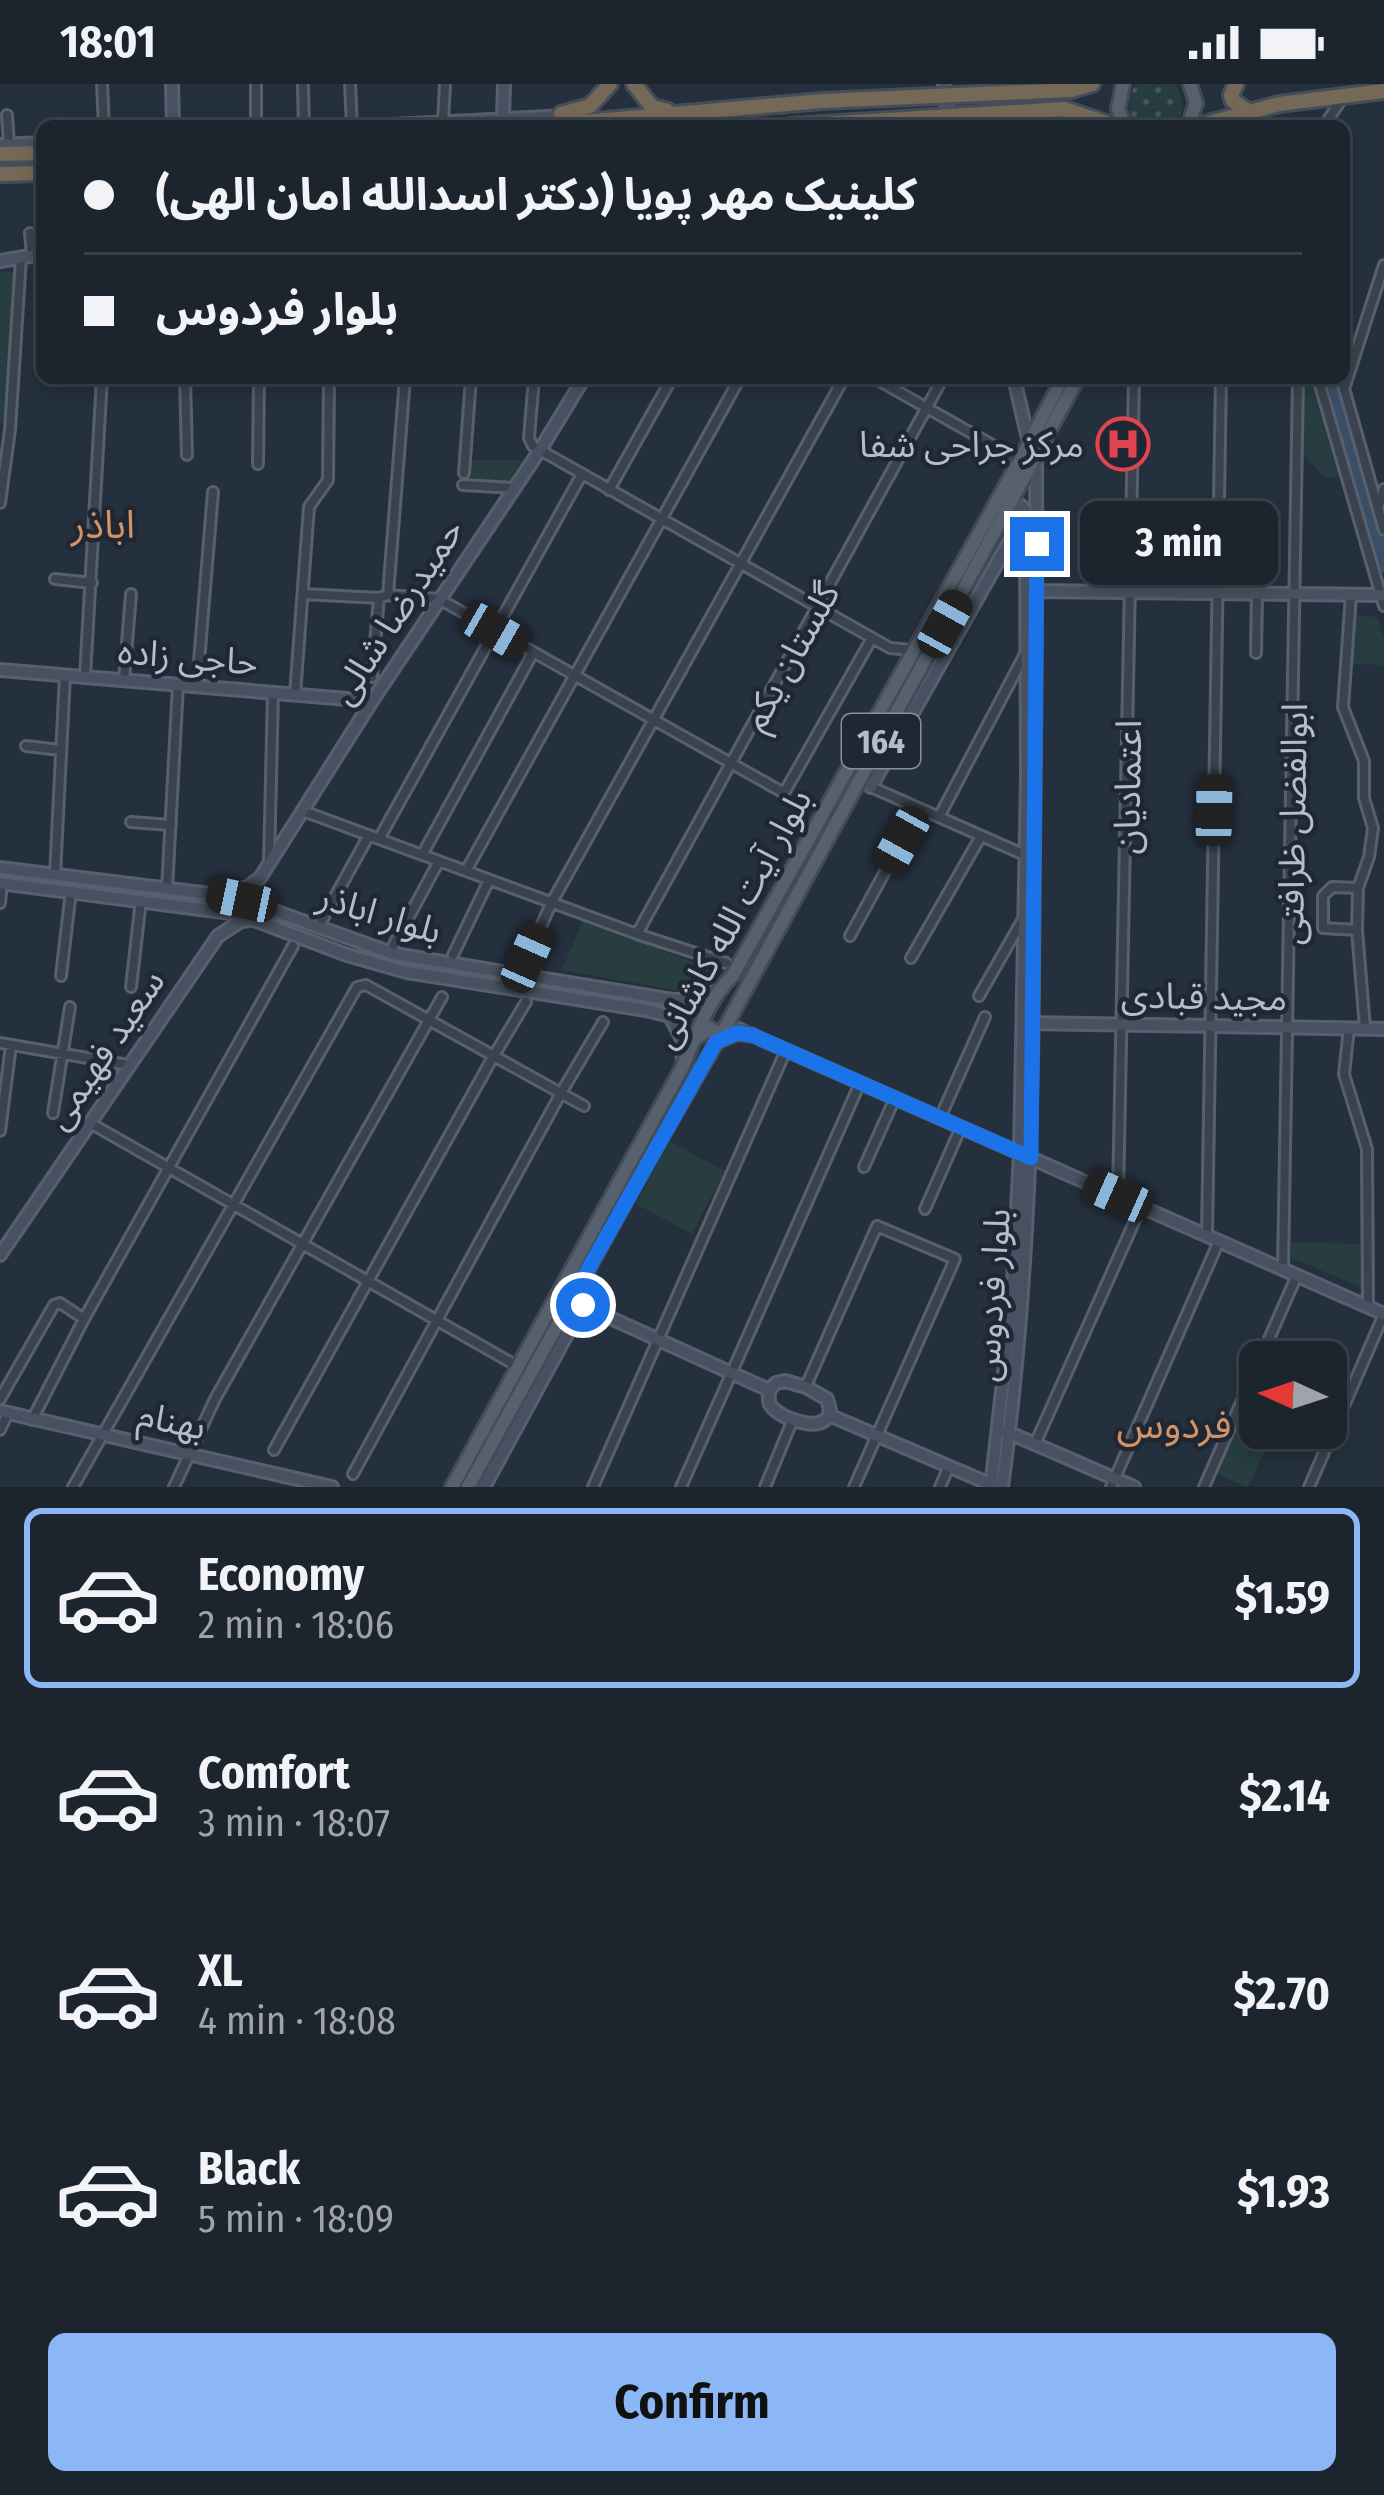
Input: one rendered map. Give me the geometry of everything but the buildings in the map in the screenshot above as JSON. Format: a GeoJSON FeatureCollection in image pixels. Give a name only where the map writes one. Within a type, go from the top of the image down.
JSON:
{"type":"FeatureCollection","features":[{"type":"Feature","properties":{"kind":"highway"},"geometry":{"type":"LineString","coordinates":[[561,114],[590,106],[613,84],[623,88],[632,84],[652,107],[673,112]]}},
{"type":"Feature","properties":{"kind":"highway"},"geometry":{"type":"LineString","coordinates":[[876,99],[912,84]]}},
{"type":"Feature","properties":{"kind":"highway"},"geometry":{"type":"LineString","coordinates":[[596,120],[945,90],[1092,84]]}},
{"type":"Feature","properties":{"kind":"highway"},"geometry":{"type":"LineString","coordinates":[[1236,84],[1233,100],[1247,111]]}},
{"type":"Feature","properties":{"kind":"highway"},"geometry":{"type":"LineString","coordinates":[[958,120],[1064,109],[1074,104],[1072,87]]}},
{"type":"Feature","properties":{"kind":"highway"},"geometry":{"type":"LineString","coordinates":[[1218,120],[1247,111],[1384,91]]}},
{"type":"Feature","properties":{"kind":"highway"},"geometry":{"type":"LineString","coordinates":[[1064,109],[1097,120]]}},
{"type":"Feature","properties":{"kind":"highway"},"geometry":{"type":"LineString","coordinates":[[1239,120],[1247,111]]}},
{"type":"Feature","properties":{"kind":"highway"},"geometry":{"type":"LineString","coordinates":[[3,148],[36,152]]}},
{"type":"Feature","properties":{"kind":"highway"},"geometry":{"type":"LineString","coordinates":[[0,174],[36,173]]}},
{"type":"Feature","properties":{"kind":"main road"},"geometry":{"type":"LineString","coordinates":[[176,84],[176,120]]}},
{"type":"Feature","properties":{"kind":"main road"},"geometry":{"type":"LineString","coordinates":[[503,117],[504,84]]}},
{"type":"Feature","properties":{"kind":"main road"},"geometry":{"type":"LineString","coordinates":[[1123,84],[1118,109],[1123,120]]}},
{"type":"Feature","properties":{"kind":"main road"},"geometry":{"type":"LineString","coordinates":[[1190,84],[1196,103],[1190,120]]}},
{"type":"Feature","properties":{"kind":"main road"},"geometry":{"type":"LineString","coordinates":[[945,90],[948,120]]}},
{"type":"Feature","properties":{"kind":"main road"},"geometry":{"type":"LineString","coordinates":[[467,120],[561,114],[582,120]]}},
{"type":"Feature","properties":{"kind":"main road"},"geometry":{"type":"LineString","coordinates":[[3,148],[36,144]]}},
{"type":"Feature","properties":{"kind":"main road"},"geometry":{"type":"LineString","coordinates":[[0,261],[32,256]]}},
{"type":"Feature","properties":{"kind":"main road","name":"حمیدرضا شالی"},"geometry":{"type":"LineString","coordinates":[[260,878],[580,384]]}},
{"type":"Feature","properties":{"kind":"main road"},"geometry":{"type":"LineString","coordinates":[[1015,384],[1029,443]]}},
{"type":"Feature","properties":{"kind":"main road","name":"بلوار آیت الله کاشانی"},"geometry":{"type":"LineString","coordinates":[[452,1487],[683,1066],[699,1025],[903,670],[1060,384]]}},
{"type":"Feature","properties":{"kind":"main road","name":"بلوار آیت الله کاشانی"},"geometry":{"type":"LineString","coordinates":[[468,1487],[577,1303],[716,1042],[1018,508],[1036,458],[1075,384]]}},
{"type":"Feature","properties":{"kind":"main road","name":"بلوار فردوس"},"geometry":{"type":"LineString","coordinates":[[995,1487],[1004,1431],[1026,1155],[1036,458]]}},
{"type":"Feature","properties":{"kind":"main road"},"geometry":{"type":"LineString","coordinates":[[1018,508],[1030,491],[1036,496]]}},
{"type":"Feature","properties":{"kind":"main road","name":"بلوار فردوس"},"geometry":{"type":"LineString","coordinates":[[1018,508],[1026,533],[1032,591]]}},
{"type":"Feature","properties":{"kind":"main road"},"geometry":{"type":"LineString","coordinates":[[865,784],[1012,535],[1026,533]]}},
{"type":"Feature","properties":{"kind":"main road"},"geometry":{"type":"LineString","coordinates":[[1032,591],[1383,599]]}},
{"type":"Feature","properties":{"kind":"main road","name":"حاجی زاده"},"geometry":{"type":"LineString","coordinates":[[0,670],[372,701]]}},
{"type":"Feature","properties":{"kind":"main road","name":"بلوار اباذر"},"geometry":{"type":"LineString","coordinates":[[0,868],[218,895],[394,954],[673,1000]]}},
{"type":"Feature","properties":{"kind":"main road"},"geometry":{"type":"LineString","coordinates":[[218,895],[233,893],[260,878],[268,909]]}},
{"type":"Feature","properties":{"kind":"main road","name":"بلوار اباذر"},"geometry":{"type":"LineString","coordinates":[[1,883],[211,909],[394,969],[670,1016]]}},
{"type":"Feature","properties":{"kind":"main road"},"geometry":{"type":"LineString","coordinates":[[211,909],[218,936],[253,919]]}},
{"type":"Feature","properties":{"kind":"main road","name":"سعید فهیمی"},"geometry":{"type":"LineString","coordinates":[[0,1255],[218,936]]}},
{"type":"Feature","properties":{"kind":"main road"},"geometry":{"type":"LineString","coordinates":[[730,969],[717,1011],[727,1024],[1384,1314]]}},
{"type":"Feature","properties":{"kind":"main road"},"geometry":{"type":"LineString","coordinates":[[683,1066],[682,1039],[670,1016],[678,1009],[673,1000],[695,999],[720,988]]}},
{"type":"Feature","properties":{"kind":"main road","name":"مجید قبادی"},"geometry":{"type":"LineString","coordinates":[[1029,1023],[1384,1029]]}},
{"type":"Feature","properties":{"kind":"main road"},"geometry":{"type":"LineString","coordinates":[[693,1043],[710,1028],[716,1042],[737,1033],[752,1035]]}},
{"type":"Feature","properties":{"kind":"main road"},"geometry":{"type":"LineString","coordinates":[[484,1487],[577,1303],[769,1390]]}},
{"type":"Feature","properties":{"kind":"main road"},"geometry":{"type":"LineString","coordinates":[[776,1383],[806,1388],[830,1405],[829,1415],[818,1424],[781,1414],[770,1405],[769,1390],[776,1383]]}},
{"type":"Feature","properties":{"kind":"main road","name":"بهنام"},"geometry":{"type":"LineString","coordinates":[[4,1412],[102,1438],[190,1454],[282,1481],[332,1487]]}},
{"type":"Feature","properties":{"kind":"main road"},"geometry":{"type":"LineString","coordinates":[[829,1415],[995,1487]]}},
{"type":"Feature","properties":{"kind":"main road"},"geometry":{"type":"LineString","coordinates":[[1004,1431],[1113,1483],[1134,1487]]}},
{"type":"Feature","properties":{"kind":"street"},"geometry":{"type":"LineString","coordinates":[[102,84],[104,120]]}},
{"type":"Feature","properties":{"kind":"street"},"geometry":{"type":"LineString","coordinates":[[256,84],[256,120]]}},
{"type":"Feature","properties":{"kind":"street"},"geometry":{"type":"LineString","coordinates":[[350,84],[352,120]]}},
{"type":"Feature","properties":{"kind":"street"},"geometry":{"type":"LineString","coordinates":[[443,120],[445,84]]}},
{"type":"Feature","properties":{"kind":"street"},"geometry":{"type":"LineString","coordinates":[[303,86],[304,120]]}},
{"type":"Feature","properties":{"kind":"street"},"geometry":{"type":"LineString","coordinates":[[1328,120],[1345,94]]}},
{"type":"Feature","properties":{"kind":"street"},"geometry":{"type":"LineString","coordinates":[[3,148],[8,116]]}},
{"type":"Feature","properties":{"kind":"street"},"geometry":{"type":"LineString","coordinates":[[0,503],[5,429],[32,256],[30,233]]}},
{"type":"Feature","properties":{"kind":"street"},"geometry":{"type":"LineString","coordinates":[[1350,370],[1384,265]]}},
{"type":"Feature","properties":{"kind":"street"},"geometry":{"type":"LineString","coordinates":[[85,677],[102,384]]}},
{"type":"Feature","properties":{"kind":"street"},"geometry":{"type":"LineString","coordinates":[[185,384],[187,455]]}},
{"type":"Feature","properties":{"kind":"street"},"geometry":{"type":"LineString","coordinates":[[258,464],[259,384]]}},
{"type":"Feature","properties":{"kind":"street"},"geometry":{"type":"LineString","coordinates":[[295,694],[309,507],[328,480],[329,384]]}},
{"type":"Feature","properties":{"kind":"street"},"geometry":{"type":"LineString","coordinates":[[372,676],[404,384]]}},
{"type":"Feature","properties":{"kind":"street"},"geometry":{"type":"LineString","coordinates":[[464,473],[471,384]]}},
{"type":"Feature","properties":{"kind":"street"},"geometry":{"type":"LineString","coordinates":[[534,384],[529,438],[533,446],[890,648],[903,670]]}},
{"type":"Feature","properties":{"kind":"street"},"geometry":{"type":"LineString","coordinates":[[609,490],[669,384]]}},
{"type":"Feature","properties":{"kind":"street"},"geometry":{"type":"LineString","coordinates":[[466,871],[737,384]]}},
{"type":"Feature","properties":{"kind":"street"},"geometry":{"type":"LineString","coordinates":[[523,966],[552,902],[841,384]]}},
{"type":"Feature","properties":{"kind":"street"},"geometry":{"type":"LineString","coordinates":[[885,384],[1020,460]]}},
{"type":"Feature","properties":{"kind":"street","name":"گلستان یکم"},"geometry":{"type":"LineString","coordinates":[[637,934],[940,384]]}},
{"type":"Feature","properties":{"kind":"street","name":"اعتمادیان"},"geometry":{"type":"LineString","coordinates":[[1118,1196],[1134,384]]}},
{"type":"Feature","properties":{"kind":"street"},"geometry":{"type":"LineString","coordinates":[[1113,1483],[1213,1238],[1210,1026],[1221,384]]}},
{"type":"Feature","properties":{"kind":"street","name":"ابوالفضل ظرافتی"},"geometry":{"type":"LineString","coordinates":[[1283,1269],[1298,384]]}},
{"type":"Feature","properties":{"kind":"street"},"geometry":{"type":"LineString","coordinates":[[1320,384],[1383,599]]}},
{"type":"Feature","properties":{"kind":"street"},"geometry":{"type":"LineString","coordinates":[[1343,384],[1384,530]]}},
{"type":"Feature","properties":{"kind":"street"},"geometry":{"type":"LineString","coordinates":[[1344,389],[1346,384]]}},
{"type":"Feature","properties":{"kind":"street"},"geometry":{"type":"LineString","coordinates":[[380,839],[582,474]]}},
{"type":"Feature","properties":{"kind":"street"},"geometry":{"type":"LineString","coordinates":[[464,485],[513,488]]}},
{"type":"Feature","properties":{"kind":"street"},"geometry":{"type":"LineString","coordinates":[[1378,509],[1384,489]]}},
{"type":"Feature","properties":{"kind":"street"},"geometry":{"type":"LineString","coordinates":[[197,686],[213,492]]}},
{"type":"Feature","properties":{"kind":"street"},"geometry":{"type":"LineString","coordinates":[[55,579],[92,583]]}},
{"type":"Feature","properties":{"kind":"street"},"geometry":{"type":"LineString","coordinates":[[124,680],[131,594]]}},
{"type":"Feature","properties":{"kind":"street"},"geometry":{"type":"LineString","coordinates":[[302,594],[439,599],[785,793],[872,638]]}},
{"type":"Feature","properties":{"kind":"street"},"geometry":{"type":"LineString","coordinates":[[1256,594],[1256,653]]}},
{"type":"Feature","properties":{"kind":"street"},"geometry":{"type":"LineString","coordinates":[[1351,595],[1342,706],[1364,761],[1364,798],[1373,828],[1358,888],[1365,1028]]}},
{"type":"Feature","properties":{"kind":"street"},"geometry":{"type":"LineString","coordinates":[[890,648],[914,650]]}},
{"type":"Feature","properties":{"kind":"street"},"geometry":{"type":"LineString","coordinates":[[938,817],[1031,651]]}},
{"type":"Feature","properties":{"kind":"street"},"geometry":{"type":"LineString","coordinates":[[422,855],[533,653]]}},
{"type":"Feature","properties":{"kind":"street"},"geometry":{"type":"LineString","coordinates":[[55,875],[65,675]]}},
{"type":"Feature","properties":{"kind":"street"},"geometry":{"type":"LineString","coordinates":[[167,889],[178,685]]}},
{"type":"Feature","properties":{"kind":"street"},"geometry":{"type":"LineString","coordinates":[[268,864],[273,693]]}},
{"type":"Feature","properties":{"kind":"street"},"geometry":{"type":"LineString","coordinates":[[26,746],[61,750]]}},
{"type":"Feature","properties":{"kind":"street"},"geometry":{"type":"LineString","coordinates":[[865,784],[1030,856]]}},
{"type":"Feature","properties":{"kind":"street"},"geometry":{"type":"LineString","coordinates":[[850,936],[919,809]]}},
{"type":"Feature","properties":{"kind":"street"},"geometry":{"type":"LineString","coordinates":[[303,811],[730,969]]}},
{"type":"Feature","properties":{"kind":"street"},"geometry":{"type":"LineString","coordinates":[[131,822],[171,825]]}},
{"type":"Feature","properties":{"kind":"street"},"geometry":{"type":"LineString","coordinates":[[320,922],[369,835]]}},
{"type":"Feature","properties":{"kind":"street"},"geometry":{"type":"LineString","coordinates":[[911,958],[981,836]]}},
{"type":"Feature","properties":{"kind":"street"},"geometry":{"type":"LineString","coordinates":[[393,946],[439,861]]}},
{"type":"Feature","properties":{"kind":"street"},"geometry":{"type":"LineString","coordinates":[[453,955],[489,880]]}},
{"type":"Feature","properties":{"kind":"street"},"geometry":{"type":"LineString","coordinates":[[0,903],[1,883]]}},
{"type":"Feature","properties":{"kind":"street"},"geometry":{"type":"LineString","coordinates":[[1358,888],[1332,887],[1323,896],[1323,928],[1358,930]]}},
{"type":"Feature","properties":{"kind":"street"},"geometry":{"type":"LineString","coordinates":[[61,976],[71,892]]}},
{"type":"Feature","properties":{"kind":"street"},"geometry":{"type":"LineString","coordinates":[[131,987],[141,900]]}},
{"type":"Feature","properties":{"kind":"street"},"geometry":{"type":"LineString","coordinates":[[980,996],[1029,916]]}},
{"type":"Feature","properties":{"kind":"street"},"geometry":{"type":"LineString","coordinates":[[32,1420],[293,946]]}},
{"type":"Feature","properties":{"kind":"street"},"geometry":{"type":"LineString","coordinates":[[73,1487],[362,983],[584,1106]]}},
{"type":"Feature","properties":{"kind":"street"},"geometry":{"type":"LineString","coordinates":[[174,1487],[214,1399],[442,997]]}},
{"type":"Feature","properties":{"kind":"street"},"geometry":{"type":"LineString","coordinates":[[274,1450],[526,1002]]}},
{"type":"Feature","properties":{"kind":"street"},"geometry":{"type":"LineString","coordinates":[[53,1113],[70,1007]]}},
{"type":"Feature","properties":{"kind":"street"},"geometry":{"type":"LineString","coordinates":[[940,1118],[985,1017]]}},
{"type":"Feature","properties":{"kind":"street"},"geometry":{"type":"LineString","coordinates":[[353,1474],[603,1022]]}},
{"type":"Feature","properties":{"kind":"street"},"geometry":{"type":"LineString","coordinates":[[1348,1028],[1344,1074],[1366,1149],[1368,1307]]}},
{"type":"Feature","properties":{"kind":"street"},"geometry":{"type":"LineString","coordinates":[[0,1131],[5,1044],[128,1065]]}},
{"type":"Feature","properties":{"kind":"street"},"geometry":{"type":"LineString","coordinates":[[593,1487],[786,1050]]}},
{"type":"Feature","properties":{"kind":"street"},"geometry":{"type":"LineString","coordinates":[[681,1487],[860,1082]]}},
{"type":"Feature","properties":{"kind":"street"},"geometry":{"type":"LineString","coordinates":[[864,1167],[895,1098]]}},
{"type":"Feature","properties":{"kind":"street"},"geometry":{"type":"LineString","coordinates":[[90,1123],[518,1367]]}},
{"type":"Feature","properties":{"kind":"street"},"geometry":{"type":"LineString","coordinates":[[925,1209],[961,1127]]}},
{"type":"Feature","properties":{"kind":"street"},"geometry":{"type":"LineString","coordinates":[[1035,1444],[1141,1207]]}},
{"type":"Feature","properties":{"kind":"street"},"geometry":{"type":"LineString","coordinates":[[806,1388],[878,1226],[955,1259],[854,1487]]}},
{"type":"Feature","properties":{"kind":"street"},"geometry":{"type":"LineString","coordinates":[[1204,1487],[1297,1275]]}},
{"type":"Feature","properties":{"kind":"street"},"geometry":{"type":"LineString","coordinates":[[0,1399],[54,1305],[59,1303],[84,1319]]}},
{"type":"Feature","properties":{"kind":"street"},"geometry":{"type":"LineString","coordinates":[[1309,1487],[1384,1314]]}},
{"type":"Feature","properties":{"kind":"street"},"geometry":{"type":"LineString","coordinates":[[0,1430],[4,1412]]}},
{"type":"Feature","properties":{"kind":"street"},"geometry":{"type":"LineString","coordinates":[[765,1487],[794,1419]]}},
{"type":"Feature","properties":{"kind":"street"},"geometry":{"type":"LineString","coordinates":[[940,1487],[949,1466]]}},
{"type":"Feature","properties":{"kind":"green space"},"geometry":{"type":"Polygon","coordinates":[[[1136,84],[1175,84],[1183,102],[1180,115],[1173,120],[1136,120],[1128,103],[1136,84]]]}},
{"type":"Feature","properties":{"kind":"green space"},"geometry":{"type":"Polygon","coordinates":[[[16,271],[6,424],[0,423],[0,273],[16,271]]]}},
{"type":"Feature","properties":{"kind":"green space"},"geometry":{"type":"Polygon","coordinates":[[[1301,384],[1315,384],[1341,476],[1326,478],[1301,452],[1301,384]]]}},
{"type":"Feature","properties":{"kind":"green space"},"geometry":{"type":"Polygon","coordinates":[[[470,460],[523,460],[506,485],[468,483],[470,460]]]}},
{"type":"Feature","properties":{"kind":"green space"},"geometry":{"type":"Polygon","coordinates":[[[1353,615],[1377,617],[1384,639],[1384,665],[1351,664],[1353,615]]]}},
{"type":"Feature","properties":{"kind":"green space"},"geometry":{"type":"Polygon","coordinates":[[[583,920],[713,970],[702,987],[686,992],[562,970],[583,920]]]}},
{"type":"Feature","properties":{"kind":"green space"},"geometry":{"type":"Polygon","coordinates":[[[669,1141],[725,1171],[692,1234],[636,1204],[669,1141]]]}},
{"type":"Feature","properties":{"kind":"green space"},"geometry":{"type":"Polygon","coordinates":[[[1291,1242],[1360,1244],[1361,1287],[1291,1258],[1291,1242]]]}},
{"type":"Feature","properties":{"kind":"green space"},"geometry":{"type":"Polygon","coordinates":[[[1239,1418],[1239,1449],[1265,1449],[1248,1487],[1215,1473],[1239,1418]]]}},
{"type":"Feature","properties":{"kind":"waterway"},"geometry":{"type":"LineString","coordinates":[[1335,384],[1384,566]]}},
{"type":"Feature","properties":{"kind":"place","name":"مرکز جراحی شفا"},"geometry":{"type":"Point","coordinates":[1123,444]}},
{"type":"Feature","properties":{"kind":"district","name":"اباذر"},"geometry":{"type":"Point","coordinates":[103,524]}},
{"type":"Feature","properties":{"kind":"district","name":"فردوس"},"geometry":{"type":"Point","coordinates":[1174,1424]}},
{"type":"Feature","properties":{"kind":"route"},"geometry":{"type":"LineString","coordinates":[[583,1305],[571,1300],[650,1157],[716,1042],[737,1033],[752,1035],[1031,1158],[1037,544]]}}]}
